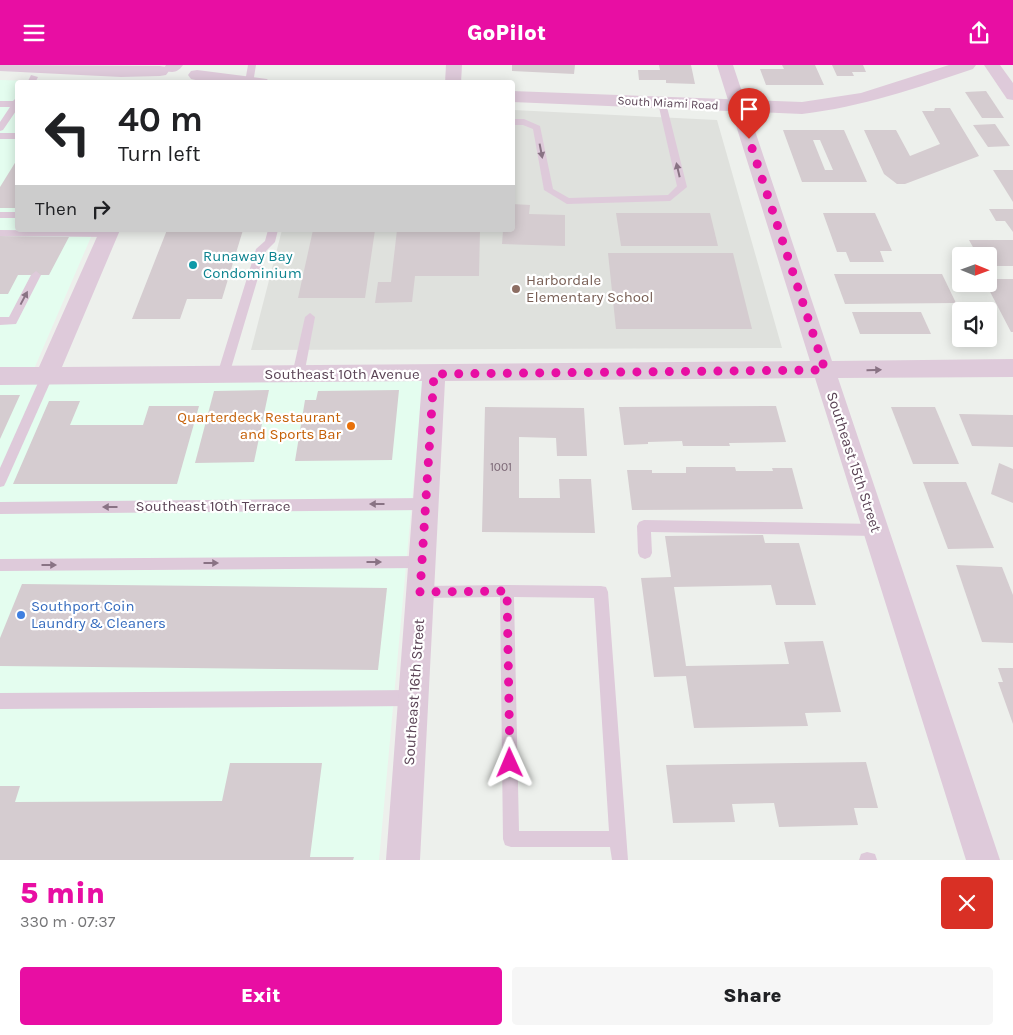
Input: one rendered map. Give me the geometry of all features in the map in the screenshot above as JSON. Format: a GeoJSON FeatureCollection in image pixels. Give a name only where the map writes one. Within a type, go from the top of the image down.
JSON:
{"type":"FeatureCollection","features":[{"type":"Feature","properties":{"kind":"street"},"geometry":{"type":"LineString","coordinates":[[453,80],[454,65]]}},
{"type":"Feature","properties":{"kind":"street","name":"Southeast 15th Street"},"geometry":{"type":"LineString","coordinates":[[725,65],[983,860]]}},
{"type":"Feature","properties":{"kind":"street","name":"South Miami Road"},"geometry":{"type":"LineString","coordinates":[[515,96],[802,108],[829,106],[861,99],[967,65]]}},
{"type":"Feature","properties":{"kind":"street"},"geometry":{"type":"LineString","coordinates":[[992,65],[1013,95]]}},
{"type":"Feature","properties":{"kind":"street"},"geometry":{"type":"LineString","coordinates":[[0,67],[182,73],[233,80]]}},
{"type":"Feature","properties":{"kind":"street"},"geometry":{"type":"LineString","coordinates":[[0,76],[32,80]]}},
{"type":"Feature","properties":{"kind":"street"},"geometry":{"type":"LineString","coordinates":[[47,376],[109,232]]}},
{"type":"Feature","properties":{"kind":"street","name":"Southeast 10th Avenue"},"geometry":{"type":"LineString","coordinates":[[0,376],[1013,368]]}},
{"type":"Feature","properties":{"kind":"street","name":"Southeast 16th Street"},"geometry":{"type":"LineString","coordinates":[[403,860],[434,374]]}},
{"type":"Feature","properties":{"kind":"lane"},"geometry":{"type":"LineString","coordinates":[[241,80],[252,65]]}},
{"type":"Feature","properties":{"kind":"lane"},"geometry":{"type":"LineString","coordinates":[[0,104],[15,103]]}},
{"type":"Feature","properties":{"kind":"lane"},"geometry":{"type":"LineString","coordinates":[[515,122],[524,122],[537,128],[549,190],[567,201],[670,197],[682,187],[662,103]]}},
{"type":"Feature","properties":{"kind":"lane"},"geometry":{"type":"LineString","coordinates":[[0,128],[15,106]]}},
{"type":"Feature","properties":{"kind":"lane"},"geometry":{"type":"LineString","coordinates":[[0,136],[15,136]]}},
{"type":"Feature","properties":{"kind":"lane"},"geometry":{"type":"LineString","coordinates":[[0,215],[15,215]]}},
{"type":"Feature","properties":{"kind":"lane"},"geometry":{"type":"LineString","coordinates":[[0,233],[57,235],[109,232]]}},
{"type":"Feature","properties":{"kind":"lane"},"geometry":{"type":"LineString","coordinates":[[223,375],[261,249],[270,242],[272,232]]}},
{"type":"Feature","properties":{"kind":"lane"},"geometry":{"type":"LineString","coordinates":[[0,321],[12,321],[36,275]]}},
{"type":"Feature","properties":{"kind":"lane"},"geometry":{"type":"LineString","coordinates":[[298,375],[310,317]]}},
{"type":"Feature","properties":{"kind":"lane"},"geometry":{"type":"LineString","coordinates":[[0,482],[47,376]]}},
{"type":"Feature","properties":{"kind":"lane","name":"Southeast 10th Terrace"},"geometry":{"type":"LineString","coordinates":[[0,507],[426,504]]}},
{"type":"Feature","properties":{"kind":"lane"},"geometry":{"type":"LineString","coordinates":[[645,553],[644,526],[876,530]]}},
{"type":"Feature","properties":{"kind":"lane"},"geometry":{"type":"LineString","coordinates":[[0,565],[422,562]]}},
{"type":"Feature","properties":{"kind":"lane"},"geometry":{"type":"LineString","coordinates":[[507,591],[511,839],[618,839]]}},
{"type":"Feature","properties":{"kind":"lane"},"geometry":{"type":"LineString","coordinates":[[420,592],[601,592],[620,860]]}},
{"type":"Feature","properties":{"kind":"lane"},"geometry":{"type":"LineString","coordinates":[[0,701],[413,698]]}},
{"type":"Feature","properties":{"kind":"shaded area"},"geometry":{"type":"Polygon","coordinates":[[[0,80],[15,80],[15,232],[93,232],[28,383],[423,381],[379,860],[0,860],[0,80]]]}},
{"type":"Feature","properties":{"kind":"shaded area","name":"Harbordale Elementary School"},"geometry":{"type":"Polygon","coordinates":[[[515,110],[717,120],[782,348],[251,350],[281,232],[515,232],[515,110]]]}},
{"type":"Feature","properties":{"kind":"building"},"geometry":{"type":"Polygon","coordinates":[[[512,65],[575,65],[574,74],[512,71],[512,65]]]}},
{"type":"Feature","properties":{"kind":"building"},"geometry":{"type":"Polygon","coordinates":[[[659,65],[691,65],[695,84],[666,83],[666,80],[639,80],[638,70],[660,70],[659,65]]]}},
{"type":"Feature","properties":{"kind":"building"},"geometry":{"type":"Polygon","coordinates":[[[782,65],[815,65],[824,85],[766,85],[760,69],[784,69],[782,65]]]}},
{"type":"Feature","properties":{"kind":"building"},"geometry":{"type":"Polygon","coordinates":[[[832,65],[863,65],[866,72],[852,72],[854,76],[837,76],[832,65]]]}},
{"type":"Feature","properties":{"kind":"building"},"geometry":{"type":"Polygon","coordinates":[[[986,91],[1004,118],[982,118],[965,92],[986,91]]]}},
{"type":"Feature","properties":{"kind":"building"},"geometry":{"type":"Polygon","coordinates":[[[935,108],[950,108],[979,156],[905,184],[897,184],[884,174],[864,130],[896,130],[910,156],[940,144],[922,111],[934,111],[935,108]]]}},
{"type":"Feature","properties":{"kind":"building"},"geometry":{"type":"Polygon","coordinates":[[[995,124],[1010,146],[988,147],[973,125],[995,124]]]}},
{"type":"Feature","properties":{"kind":"building"},"geometry":{"type":"Polygon","coordinates":[[[783,130],[844,130],[867,182],[802,182],[783,130]],[[813,140],[825,170],[833,170],[820,140],[813,140]]]}},
{"type":"Feature","properties":{"kind":"building"},"geometry":{"type":"Polygon","coordinates":[[[15,163],[15,208],[0,208],[0,187],[15,163]]]}},
{"type":"Feature","properties":{"kind":"building"},"geometry":{"type":"Polygon","coordinates":[[[993,170],[1013,170],[1013,202],[993,170]]]}},
{"type":"Feature","properties":{"kind":"building"},"geometry":{"type":"Polygon","coordinates":[[[515,204],[530,205],[529,214],[565,215],[565,246],[502,244],[503,232],[515,232],[515,204]]]}},
{"type":"Feature","properties":{"kind":"building"},"geometry":{"type":"Polygon","coordinates":[[[989,209],[1013,209],[1013,232],[1005,221],[996,221],[989,209]]]}},
{"type":"Feature","properties":{"kind":"building"},"geometry":{"type":"Polygon","coordinates":[[[616,213],[710,213],[718,246],[621,246],[616,213]]]}},
{"type":"Feature","properties":{"kind":"building"},"geometry":{"type":"Polygon","coordinates":[[[823,213],[875,213],[892,251],[880,251],[884,262],[850,262],[846,252],[837,252],[823,213]]]}},
{"type":"Feature","properties":{"kind":"building","name":"Runaway Bay Condominium"},"geometry":{"type":"Polygon","coordinates":[[[166,232],[242,232],[222,299],[187,299],[180,319],[132,319],[166,232]]]}},
{"type":"Feature","properties":{"kind":"building"},"geometry":{"type":"Polygon","coordinates":[[[313,232],[375,232],[365,298],[298,298],[313,232]]]}},
{"type":"Feature","properties":{"kind":"building"},"geometry":{"type":"Polygon","coordinates":[[[397,232],[480,232],[479,276],[415,276],[412,302],[375,303],[378,282],[391,282],[397,232]]]}},
{"type":"Feature","properties":{"kind":"building"},"geometry":{"type":"Polygon","coordinates":[[[0,236],[69,237],[49,275],[18,275],[8,294],[0,294],[0,236]]]}},
{"type":"Feature","properties":{"kind":"building"},"geometry":{"type":"Polygon","coordinates":[[[969,240],[1013,240],[1013,266],[998,266],[998,247],[973,247],[969,240]]]}},
{"type":"Feature","properties":{"kind":"building"},"geometry":{"type":"Polygon","coordinates":[[[608,253],[733,253],[752,329],[616,329],[608,253]]]}},
{"type":"Feature","properties":{"kind":"building"},"geometry":{"type":"Polygon","coordinates":[[[834,274],[942,274],[956,302],[952,303],[845,304],[834,274]]]}},
{"type":"Feature","properties":{"kind":"building"},"geometry":{"type":"Polygon","coordinates":[[[998,279],[1013,279],[1013,332],[1011,332],[991,293],[998,293],[998,279]]]}},
{"type":"Feature","properties":{"kind":"building"},"geometry":{"type":"Polygon","coordinates":[[[852,312],[921,312],[931,334],[860,334],[852,312]]]}},
{"type":"Feature","properties":{"kind":"building"},"geometry":{"type":"Polygon","coordinates":[[[269,390],[254,462],[195,463],[214,391],[269,390]]]}},
{"type":"Feature","properties":{"kind":"building"},"geometry":{"type":"Polygon","coordinates":[[[399,390],[392,460],[295,461],[305,400],[316,400],[318,391],[399,390]]]}},
{"type":"Feature","properties":{"kind":"building"},"geometry":{"type":"Polygon","coordinates":[[[0,395],[20,395],[0,439],[0,395]]]}},
{"type":"Feature","properties":{"kind":"building"},"geometry":{"type":"Polygon","coordinates":[[[49,401],[80,401],[70,425],[143,425],[149,406],[199,406],[177,484],[13,484],[49,401]]]}},
{"type":"Feature","properties":{"kind":"building"},"geometry":{"type":"Polygon","coordinates":[[[776,406],[786,442],[729,443],[730,446],[683,446],[682,441],[624,445],[619,407],[776,406]]]}},
{"type":"Feature","properties":{"kind":"building"},"geometry":{"type":"Polygon","coordinates":[[[485,407],[584,408],[587,456],[557,456],[556,438],[519,437],[519,498],[560,498],[559,479],[591,479],[595,533],[482,532],[485,407]]]}},
{"type":"Feature","properties":{"kind":"building"},"geometry":{"type":"Polygon","coordinates":[[[891,407],[935,407],[959,464],[913,464],[891,407]]]}},
{"type":"Feature","properties":{"kind":"building"},"geometry":{"type":"Polygon","coordinates":[[[959,414],[1013,415],[1013,447],[972,446],[959,414]]]}},
{"type":"Feature","properties":{"kind":"building"},"geometry":{"type":"Polygon","coordinates":[[[999,463],[1013,469],[1013,503],[991,494],[999,463]]]}},
{"type":"Feature","properties":{"kind":"building"},"geometry":{"type":"Polygon","coordinates":[[[686,467],[735,467],[736,471],[773,471],[772,468],[792,468],[803,509],[632,510],[627,470],[652,470],[652,473],[686,473],[686,467]]]}},
{"type":"Feature","properties":{"kind":"building"},"geometry":{"type":"Polygon","coordinates":[[[923,482],[966,482],[994,548],[948,549],[923,482]]]}},
{"type":"Feature","properties":{"kind":"building"},"geometry":{"type":"Polygon","coordinates":[[[763,535],[765,543],[799,543],[816,605],[776,605],[771,585],[674,587],[686,666],[789,664],[784,642],[823,641],[841,712],[805,713],[808,726],[694,728],[686,676],[654,677],[641,578],[671,577],[665,536],[763,535]]]}},
{"type":"Feature","properties":{"kind":"building"},"geometry":{"type":"Polygon","coordinates":[[[956,565],[1002,567],[1013,595],[1013,643],[982,642],[956,565]]]}},
{"type":"Feature","properties":{"kind":"building"},"geometry":{"type":"Polygon","coordinates":[[[22,584],[387,588],[378,670],[0,666],[0,638],[22,584]]]}},
{"type":"Feature","properties":{"kind":"building"},"geometry":{"type":"Polygon","coordinates":[[[998,668],[1013,668],[1013,724],[998,682],[1003,682],[998,668]]]}},
{"type":"Feature","properties":{"kind":"building"},"geometry":{"type":"Polygon","coordinates":[[[866,762],[878,808],[854,808],[858,825],[779,827],[774,803],[732,804],[735,822],[673,823],[666,765],[866,762]]]}},
{"type":"Feature","properties":{"kind":"building"},"geometry":{"type":"Polygon","coordinates":[[[230,763],[322,763],[310,857],[354,857],[353,860],[0,860],[0,786],[20,786],[15,802],[222,801],[230,763]]]}},
{"type":"Feature","properties":{"kind":"place","name":"Runaway Bay Condominium"},"geometry":{"type":"Point","coordinates":[193,265]}},
{"type":"Feature","properties":{"kind":"place","name":"Harbordale Elementary School"},"geometry":{"type":"Point","coordinates":[516,289]}},
{"type":"Feature","properties":{"kind":"place","name":"Quarterdeck Restaurant and Sports Bar"},"geometry":{"type":"Point","coordinates":[351,426]}},
{"type":"Feature","properties":{"kind":"place","name":"Southport Coin Laundry & Cleaners"},"geometry":{"type":"Point","coordinates":[21,615]}},
{"type":"Feature","properties":{"kind":"route"},"geometry":{"type":"LineString","coordinates":[[510,763],[507,591],[420,592],[434,374],[825,370],[749,139]]}}]}
